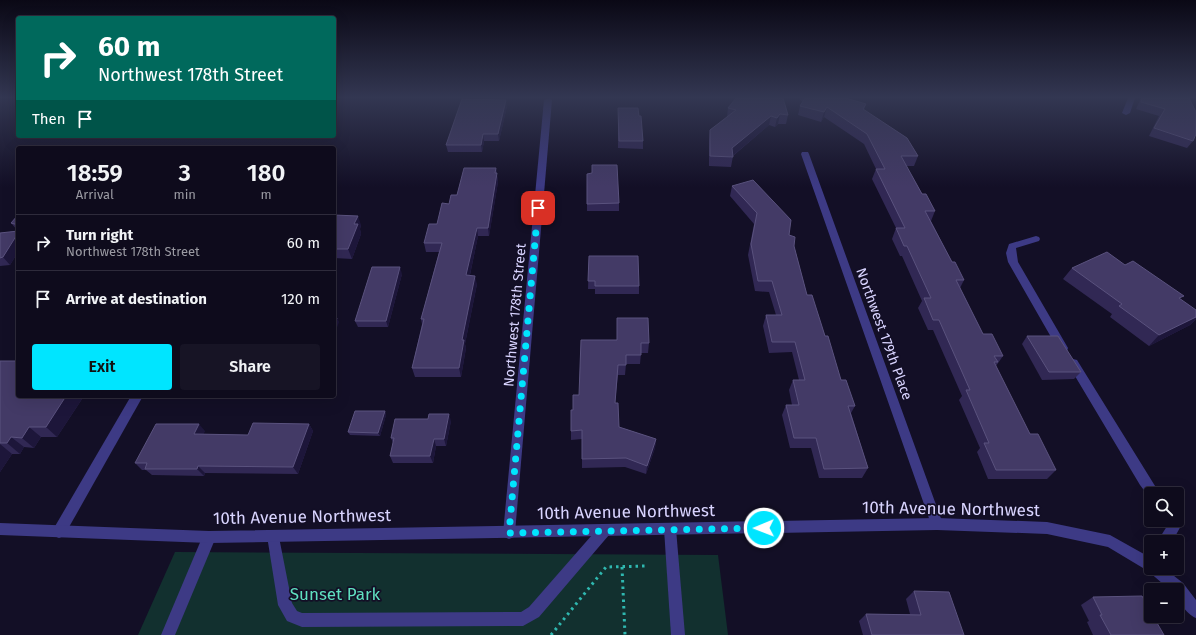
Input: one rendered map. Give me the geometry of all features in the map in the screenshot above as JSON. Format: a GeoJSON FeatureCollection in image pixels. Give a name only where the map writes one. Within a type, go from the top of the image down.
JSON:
{"type":"FeatureCollection","features":[{"type":"Feature","properties":{"kind":"street","name":"Northwest 178th Street"},"geometry":{"type":"LineString","coordinates":[[509,533],[546,128]]}},
{"type":"Feature","properties":{"kind":"street","name":"Northwest 179th Place"},"geometry":{"type":"LineString","coordinates":[[805,154],[937,524]]}},
{"type":"Feature","properties":{"kind":"street"},"geometry":{"type":"LineString","coordinates":[[1036,238],[1012,246],[1011,253],[1013,262],[1115,434],[1149,487]]}},
{"type":"Feature","properties":{"kind":"street"},"geometry":{"type":"LineString","coordinates":[[59,532],[136,398]]}},
{"type":"Feature","properties":{"kind":"street","name":"10th Avenue Northwest"},"geometry":{"type":"LineString","coordinates":[[0,530],[209,537],[509,533],[937,524],[1047,528],[1110,541],[1144,560]]}},
{"type":"Feature","properties":{"kind":"street"},"geometry":{"type":"LineString","coordinates":[[670,529],[678,635]]}},
{"type":"Feature","properties":{"kind":"street"},"geometry":{"type":"LineString","coordinates":[[273,536],[285,605],[292,616],[302,620],[523,619],[534,612],[604,531]]}},
{"type":"Feature","properties":{"kind":"street"},"geometry":{"type":"LineString","coordinates":[[168,635],[209,537]]}},
{"type":"Feature","properties":{"kind":"street","name":"10th Avenue Northwest"},"geometry":{"type":"LineString","coordinates":[[1163,575],[1178,588],[1196,611]]}},
{"type":"Feature","properties":{"kind":"path"},"geometry":{"type":"LineString","coordinates":[[551,635],[606,567],[647,566]]}},
{"type":"Feature","properties":{"kind":"path"},"geometry":{"type":"LineString","coordinates":[[622,567],[624,635]]}},
{"type":"Feature","properties":{"kind":"green space","name":"Sunset Park"},"geometry":{"type":"Polygon","coordinates":[[[175,552],[718,555],[728,635],[138,635],[175,552]]]}},
{"type":"Feature","properties":{"kind":"building"},"geometry":{"type":"Polygon","coordinates":[[[452,128],[499,128],[498,134],[483,134],[481,145],[446,145],[452,128]]]}},
{"type":"Feature","properties":{"kind":"building"},"geometry":{"type":"Polygon","coordinates":[[[619,128],[642,128],[643,141],[619,141],[619,128]]]}},
{"type":"Feature","properties":{"kind":"building"},"geometry":{"type":"Polygon","coordinates":[[[713,128],[757,128],[732,148],[733,157],[710,156],[710,130],[713,128]]]}},
{"type":"Feature","properties":{"kind":"building"},"geometry":{"type":"Polygon","coordinates":[[[858,128],[891,128],[907,138],[918,156],[901,156],[922,194],[926,194],[935,211],[925,211],[952,262],[955,262],[964,280],[956,280],[983,334],[992,334],[1003,356],[994,356],[998,362],[994,362],[1030,434],[1038,434],[1056,470],[996,470],[984,443],[989,443],[966,390],[970,390],[939,320],[933,320],[924,298],[931,298],[907,246],[904,246],[896,228],[905,228],[876,169],[885,169],[867,134],[858,128]]]}},
{"type":"Feature","properties":{"kind":"building"},"geometry":{"type":"Polygon","coordinates":[[[1154,128],[1196,128],[1196,134],[1193,141],[1154,128]]]}},
{"type":"Feature","properties":{"kind":"building"},"geometry":{"type":"Polygon","coordinates":[[[592,165],[617,165],[619,203],[587,204],[587,174],[592,173],[592,165]]]}},
{"type":"Feature","properties":{"kind":"building"},"geometry":{"type":"Polygon","coordinates":[[[464,168],[496,168],[495,173],[497,173],[488,228],[477,228],[466,275],[475,276],[462,340],[464,340],[459,368],[412,368],[424,319],[421,319],[442,243],[424,243],[429,224],[437,224],[442,203],[449,204],[451,195],[457,195],[464,168]]]}},
{"type":"Feature","properties":{"kind":"building"},"geometry":{"type":"Polygon","coordinates":[[[753,180],[791,220],[789,235],[795,237],[794,246],[807,295],[812,295],[825,336],[828,336],[841,380],[846,380],[855,406],[848,406],[868,468],[824,469],[816,438],[794,438],[786,405],[799,405],[793,380],[805,380],[795,342],[772,342],[766,315],[782,315],[772,281],[758,281],[751,244],[757,213],[732,186],[753,180]]]}},
{"type":"Feature","properties":{"kind":"building"},"geometry":{"type":"Polygon","coordinates":[[[336,215],[358,216],[354,224],[358,224],[348,249],[336,249],[336,215]]]}},
{"type":"Feature","properties":{"kind":"building"},"geometry":{"type":"Polygon","coordinates":[[[16,217],[16,224],[11,223],[16,217]]]}},
{"type":"Feature","properties":{"kind":"building"},"geometry":{"type":"Polygon","coordinates":[[[16,231],[16,236],[3,257],[0,258],[0,233],[16,231]]]}},
{"type":"Feature","properties":{"kind":"building"},"geometry":{"type":"Polygon","coordinates":[[[1107,252],[1125,265],[1133,261],[1184,296],[1179,298],[1196,310],[1196,317],[1159,335],[1119,306],[1122,304],[1072,268],[1107,252]]]}},
{"type":"Feature","properties":{"kind":"building"},"geometry":{"type":"Polygon","coordinates":[[[589,256],[638,256],[639,286],[595,286],[595,281],[588,281],[589,256]]]}},
{"type":"Feature","properties":{"kind":"building"},"geometry":{"type":"Polygon","coordinates":[[[372,267],[400,267],[386,321],[355,321],[372,267]]]}},
{"type":"Feature","properties":{"kind":"building"},"geometry":{"type":"Polygon","coordinates":[[[617,318],[648,318],[649,343],[641,343],[641,355],[626,355],[626,365],[618,365],[615,403],[618,403],[619,427],[656,439],[647,466],[626,458],[582,459],[582,430],[571,431],[573,395],[579,395],[581,340],[617,340],[617,318]]]}},
{"type":"Feature","properties":{"kind":"building"},"geometry":{"type":"Polygon","coordinates":[[[1027,336],[1058,336],[1081,372],[1049,372],[1027,336]]]}},
{"type":"Feature","properties":{"kind":"building"},"geometry":{"type":"Polygon","coordinates":[[[0,361],[16,361],[16,398],[65,398],[46,427],[29,427],[22,438],[11,437],[7,443],[0,443],[0,361]]]}},
{"type":"Feature","properties":{"kind":"building"},"geometry":{"type":"Polygon","coordinates":[[[355,411],[385,411],[378,433],[348,432],[355,411]]]}},
{"type":"Feature","properties":{"kind":"building"},"geometry":{"type":"Polygon","coordinates":[[[429,414],[449,414],[444,439],[434,439],[430,456],[390,456],[394,438],[391,438],[395,419],[428,419],[429,414]]]}},
{"type":"Feature","properties":{"kind":"building"},"geometry":{"type":"Polygon","coordinates":[[[253,423],[309,424],[293,467],[198,466],[197,469],[145,469],[147,463],[135,463],[156,424],[199,424],[194,434],[248,435],[253,423]]]}},
{"type":"Feature","properties":{"kind":"building"},"geometry":{"type":"Polygon","coordinates":[[[914,591],[949,592],[964,635],[872,635],[866,614],[921,615],[914,591]]]}},
{"type":"Feature","properties":{"kind":"building"},"geometry":{"type":"Polygon","coordinates":[[[1142,596],[1144,600],[1144,623],[1157,623],[1164,635],[1111,635],[1100,615],[1102,615],[1093,597],[1142,596]]]}},
{"type":"Feature","properties":{"kind":"route"},"geometry":{"type":"LineString","coordinates":[[538,208],[509,533],[764,528]]}}]}
